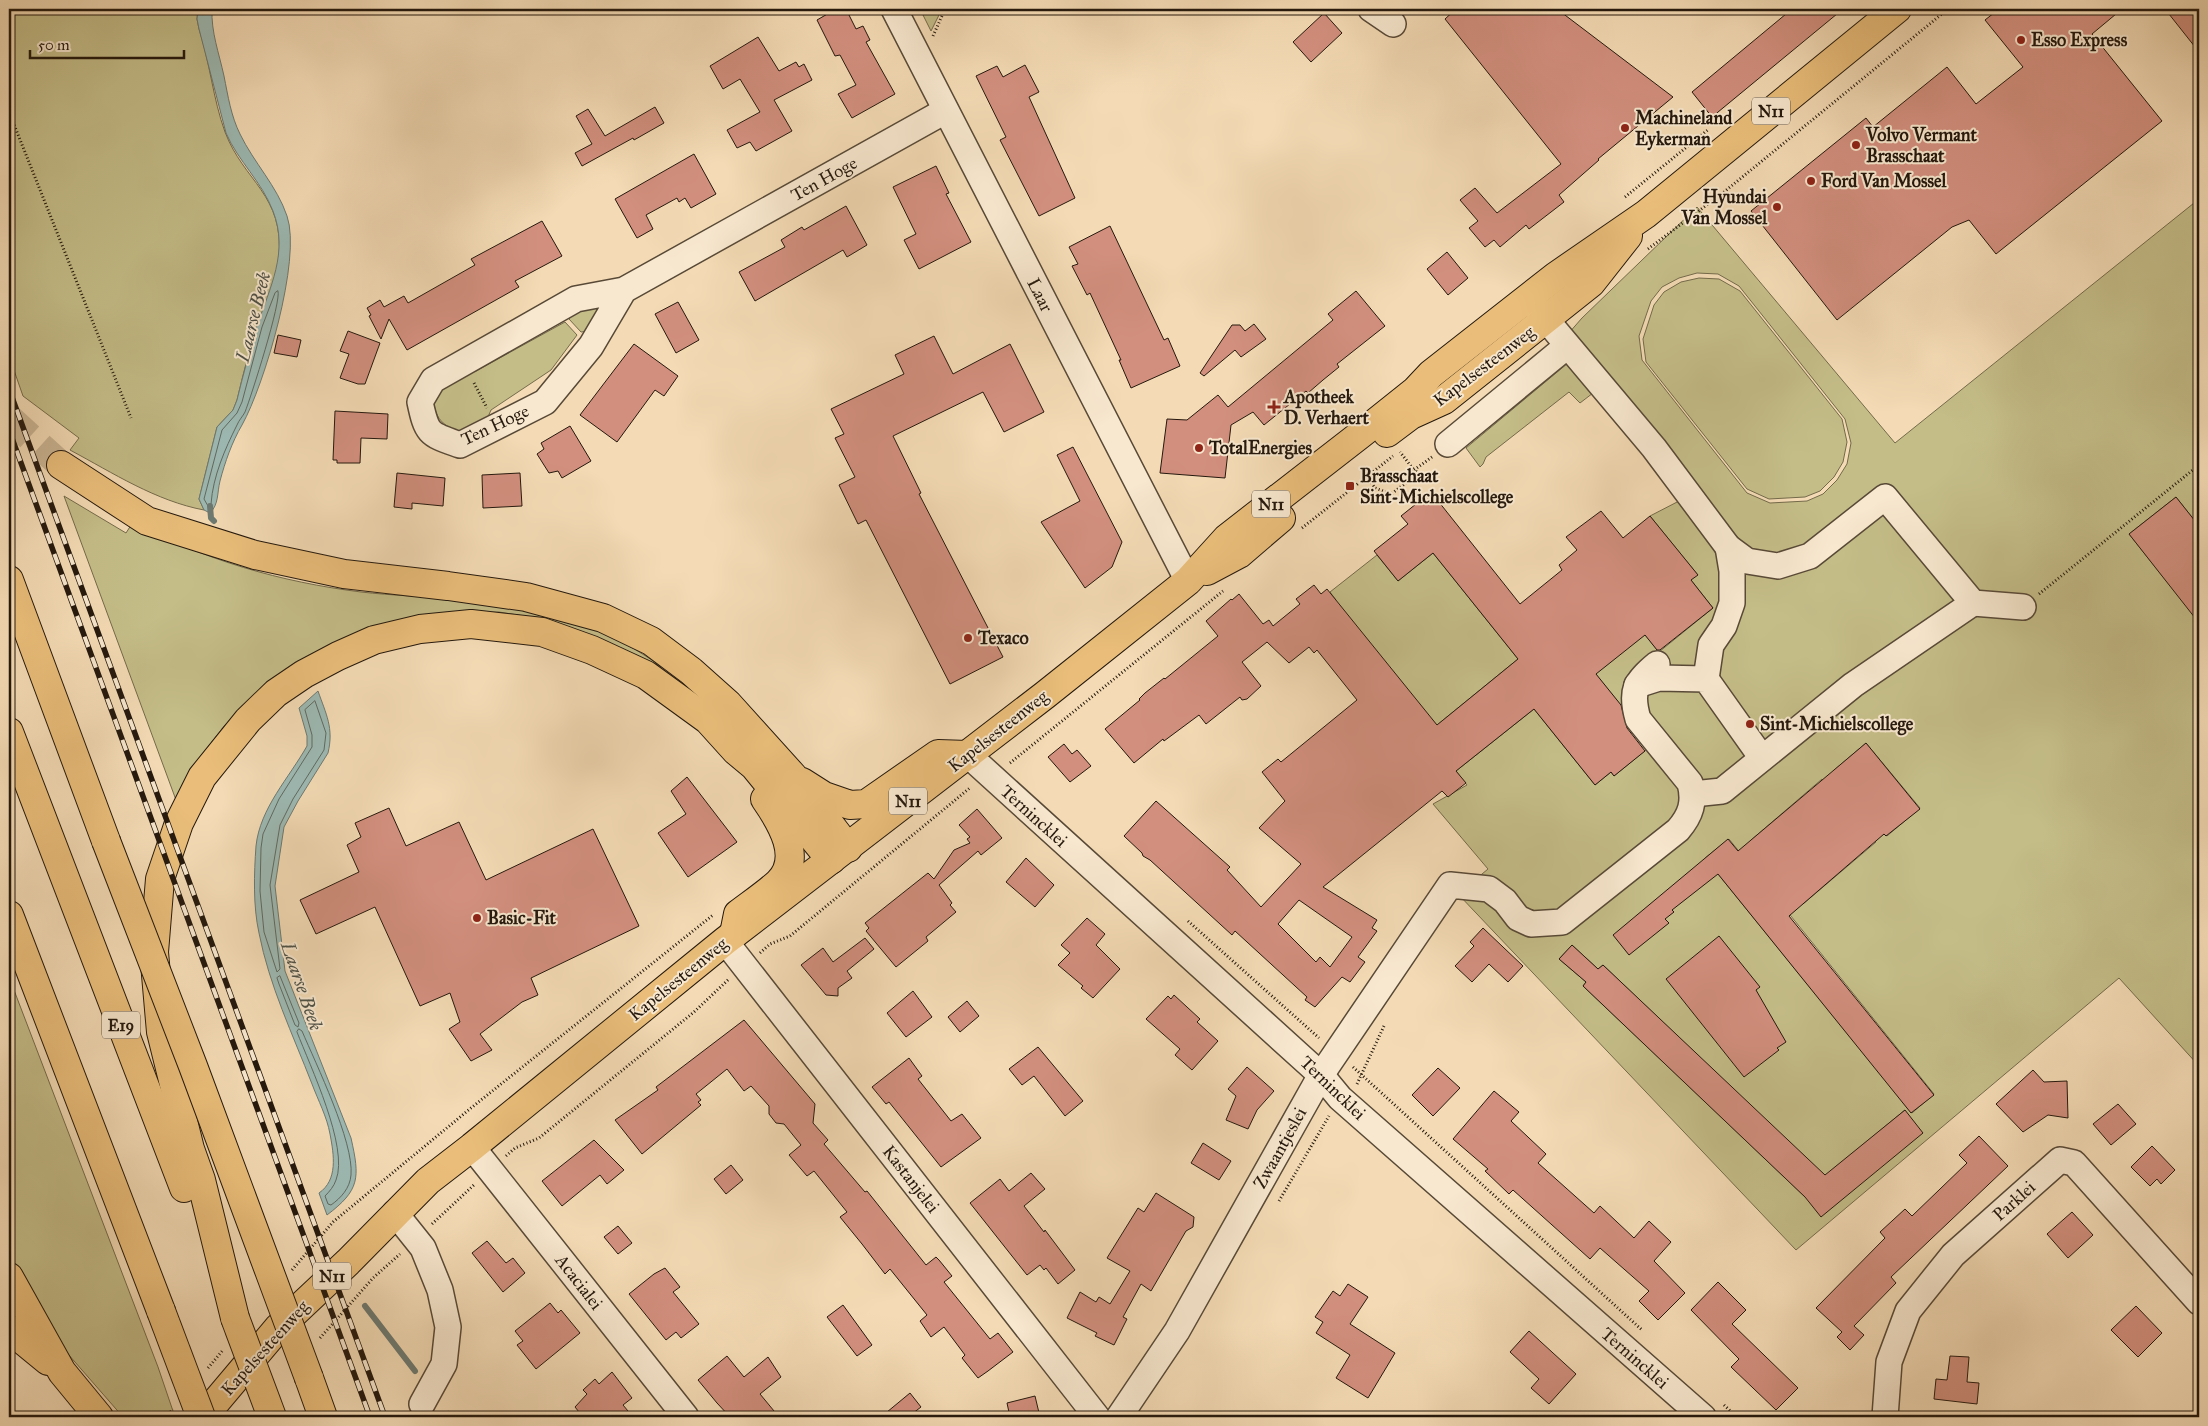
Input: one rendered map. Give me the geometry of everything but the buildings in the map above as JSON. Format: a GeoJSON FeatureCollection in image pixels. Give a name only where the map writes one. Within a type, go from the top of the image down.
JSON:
{"type":"FeatureCollection","features":[{"type":"Feature","properties":{"kind":"main road","name":"Kapelsesteenweg"},"geometry":{"type":"LineString","coordinates":[[205,1417],[278,1328],[428,1181],[730,938],[839,854],[978,764],[1188,581],[1227,538],[1418,401],[1431,374],[1556,276],[1646,214],[1897,9]]}},
{"type":"Feature","properties":{"kind":"main road","name":"Kapelsesteenweg"},"geometry":{"type":"LineString","coordinates":[[1418,401],[1444,400],[1591,283],[1646,214]]}},
{"type":"Feature","properties":{"kind":"main road"},"geometry":{"type":"LineString","coordinates":[[61,465],[147,521],[255,555],[344,574],[526,597],[603,618],[651,641],[691,671],[728,704],[792,776],[839,854]]}},
{"type":"Feature","properties":{"kind":"main road"},"geometry":{"type":"LineString","coordinates":[[9,580],[193,1066],[323,1417]]}},
{"type":"Feature","properties":{"kind":"main road"},"geometry":{"type":"LineString","coordinates":[[235,1318],[201,1180],[190,1148],[160,1032],[154,952],[160,879],[179,823],[202,776],[248,720],[276,693],[304,674],[374,640],[420,629],[471,624],[542,632],[592,650],[646,675],[708,720],[736,751],[754,766],[839,854]]}},
{"type":"Feature","properties":{"kind":"main road","name":"E19"},"geometry":{"type":"LineString","coordinates":[[9,732],[272,1417]]}},
{"type":"Feature","properties":{"kind":"main road"},"geometry":{"type":"LineString","coordinates":[[730,938],[738,914],[780,882],[789,868],[790,852],[786,836],[775,814],[745,772],[736,751]]}},
{"type":"Feature","properties":{"kind":"main road"},"geometry":{"type":"LineString","coordinates":[[792,776],[824,796],[850,805],[866,804],[938,754],[978,764]]}},
{"type":"Feature","properties":{"kind":"main road"},"geometry":{"type":"LineString","coordinates":[[9,915],[201,1417]]}},
{"type":"Feature","properties":{"kind":"main road"},"geometry":{"type":"LineString","coordinates":[[9,1278],[62,1372],[99,1417]]}},
{"type":"Feature","properties":{"kind":"main road"},"geometry":{"type":"LineString","coordinates":[[9,1329],[62,1372]]}},
{"type":"Feature","properties":{"kind":"street","name":"Laar"},"geometry":{"type":"LineString","coordinates":[[894,9],[1188,581]]}},
{"type":"Feature","properties":{"kind":"street"},"geometry":{"type":"LineString","coordinates":[[1371,9],[1393,24]]}},
{"type":"Feature","properties":{"kind":"street","name":"Ten Hoge"},"geometry":{"type":"LineString","coordinates":[[624,290],[591,346],[545,402],[460,445],[434,436],[425,425],[420,402],[433,380],[576,299],[624,290],[945,111]]}},
{"type":"Feature","properties":{"kind":"street","name":"Kapelsesteenweg"},"geometry":{"type":"LineString","coordinates":[[1528,298],[1544,320]]}},
{"type":"Feature","properties":{"kind":"street"},"geometry":{"type":"LineString","coordinates":[[1544,320],[1654,448],[1728,547],[1747,560],[1778,566],[1810,556],[1885,496],[1973,603]]}},
{"type":"Feature","properties":{"kind":"street"},"geometry":{"type":"LineString","coordinates":[[1448,444],[1567,346]]}},
{"type":"Feature","properties":{"kind":"street"},"geometry":{"type":"LineString","coordinates":[[1728,547],[1732,571],[1732,603],[1724,626],[1711,645],[1706,679],[1762,758]]}},
{"type":"Feature","properties":{"kind":"street"},"geometry":{"type":"LineString","coordinates":[[1657,664],[1636,685],[1634,693],[1638,719],[1690,783],[1693,794],[1722,791],[1853,685],[1973,603],[2023,607]]}},
{"type":"Feature","properties":{"kind":"street"},"geometry":{"type":"LineString","coordinates":[[1636,685],[1659,678],[1706,679]]}},
{"type":"Feature","properties":{"kind":"street","name":"Ternincklei"},"geometry":{"type":"LineString","coordinates":[[978,764],[1321,1074],[1340,1098],[1712,1410]]}},
{"type":"Feature","properties":{"kind":"street","name":"Zwaantjeslei"},"geometry":{"type":"LineString","coordinates":[[1119,1417],[1177,1331],[1321,1074],[1450,885],[1489,890],[1504,902],[1518,918],[1531,924],[1562,922],[1678,830],[1688,819],[1692,807],[1693,794]]}},
{"type":"Feature","properties":{"kind":"street","name":"Kastanjelei"},"geometry":{"type":"LineString","coordinates":[[730,938],[744,966],[1097,1417]]}},
{"type":"Feature","properties":{"kind":"street","name":"Acacialei"},"geometry":{"type":"LineString","coordinates":[[472,1147],[686,1417]]}},
{"type":"Feature","properties":{"kind":"street","name":"Parklei"},"geometry":{"type":"LineString","coordinates":[[1885,1417],[1889,1362],[1908,1311],[1953,1255],[2060,1160],[2074,1163],[2199,1302]]}},
{"type":"Feature","properties":{"kind":"street"},"geometry":{"type":"LineString","coordinates":[[395,1214],[423,1248],[440,1290],[448,1326],[444,1364],[422,1404]]}},
{"type":"Feature","properties":{"kind":"path"},"geometry":{"type":"LineString","coordinates":[[929,45],[945,9]]}},
{"type":"Feature","properties":{"kind":"path"},"geometry":{"type":"LineString","coordinates":[[9,112],[131,418]]}},
{"type":"Feature","properties":{"kind":"path"},"geometry":{"type":"LineString","coordinates":[[464,364],[496,427]]}},
{"type":"Feature","properties":{"kind":"path"},"geometry":{"type":"LineString","coordinates":[[1400,451],[1414,470],[1432,482]]}},
{"type":"Feature","properties":{"kind":"path"},"geometry":{"type":"LineString","coordinates":[[2023,607],[2199,465]]}},
{"type":"Feature","properties":{"kind":"path"},"geometry":{"type":"LineString","coordinates":[[1367,477],[1375,488],[1391,494],[1410,480],[1414,470]]}},
{"type":"Feature","properties":{"kind":"path"},"geometry":{"type":"LineString","coordinates":[[314,1344],[373,1278],[515,1148],[539,1138],[694,1012],[704,1000],[770,944],[790,936],[978,764],[1010,762],[1228,587]]}},
{"type":"Feature","properties":{"kind":"path"},"geometry":{"type":"LineString","coordinates":[[1010,762],[1018,769]]}},
{"type":"Feature","properties":{"kind":"path"},"geometry":{"type":"LineString","coordinates":[[1180,914],[1362,1074],[1648,1336]]}},
{"type":"Feature","properties":{"kind":"path"},"geometry":{"type":"LineString","coordinates":[[1712,1410],[1737,1417]]}},
{"type":"Feature","properties":{"kind":"shaded area"},"geometry":{"type":"Polygon","coordinates":[[[9,9],[198,9],[199,29],[217,107],[225,132],[242,164],[269,203],[279,236],[279,258],[276,274],[255,332],[237,400],[233,410],[217,427],[199,499],[204,510],[186,506],[152,493],[70,450],[79,438],[23,396],[9,356],[9,9]]]}},
{"type":"Feature","properties":{"kind":"shaded area"},"geometry":{"type":"Polygon","coordinates":[[[920,9],[942,9],[931,31],[920,9]]]}},
{"type":"Feature","properties":{"kind":"shaded area","name":"Sint-Michielscollege"},"geometry":{"type":"Polygon","coordinates":[[[2199,199],[2199,526],[2176,497],[2129,534],[2191,612],[2199,606],[2199,1066],[2119,978],[1796,1250],[1458,894],[1488,869],[1433,804],[1467,785],[1456,771],[1534,709],[1595,785],[1611,772],[1614,776],[1652,745],[1594,672],[1642,631],[1659,652],[1713,608],[1691,580],[1697,574],[1650,516],[1681,500],[1593,393],[1580,403],[1569,392],[1486,457],[1480,467],[1466,448],[1568,363],[1568,334],[1582,318],[1697,207],[1895,443],[2199,199]],[[1697,273],[1679,278],[1662,287],[1651,301],[1639,336],[1642,360],[1747,493],[1770,503],[1807,501],[1823,494],[1837,480],[1847,464],[1851,443],[1845,419],[1739,286],[1718,274],[1697,273]],[[1866,743],[1833,771],[1887,836],[1920,808],[1866,743]],[[1822,779],[1750,841],[1803,904],[1876,842],[1822,779]],[[1729,839],[1705,858],[1912,1113],[1934,1094],[1729,839]],[[1572,945],[1559,959],[1586,982],[1583,986],[1805,1197],[1905,1110],[1826,1177],[1603,965],[1598,969],[1572,945]]]}},
{"type":"Feature","properties":{"kind":"shaded area"},"geometry":{"type":"Polygon","coordinates":[[[1699,278],[1719,279],[1740,291],[1842,419],[1847,442],[1843,462],[1834,477],[1820,491],[1805,497],[1769,499],[1747,489],[1646,362],[1643,339],[1654,305],[1664,292],[1681,282],[1699,278]]]}},
{"type":"Feature","properties":{"kind":"shaded area"},"geometry":{"type":"Polygon","coordinates":[[[596,307],[598,313],[590,331],[581,332],[569,319],[571,310],[596,307]]]}},
{"type":"Feature","properties":{"kind":"shaded area"},"geometry":{"type":"Polygon","coordinates":[[[565,322],[577,335],[551,370],[491,410],[487,419],[459,432],[446,425],[437,416],[434,404],[437,389],[462,374],[476,371],[565,322]]]}},
{"type":"Feature","properties":{"kind":"shaded area"},"geometry":{"type":"Polygon","coordinates":[[[64,496],[126,533],[133,522],[187,548],[244,568],[272,575],[331,588],[384,594],[479,600],[549,612],[579,622],[608,635],[662,667],[605,641],[549,620],[499,612],[427,615],[258,691],[224,726],[202,755],[183,784],[176,800],[64,496]]]}},
{"type":"Feature","properties":{"kind":"shaded area"},"geometry":{"type":"Polygon","coordinates":[[[1433,553],[1518,659],[1437,725],[1317,615],[1336,600],[1330,592],[1377,555],[1398,581],[1433,553]]]}},
{"type":"Feature","properties":{"kind":"shaded area"},"geometry":{"type":"Polygon","coordinates":[[[9,977],[158,1367],[175,1417],[123,1417],[61,1346],[9,1255],[9,977]]]}},
{"type":"Feature","properties":{"kind":"water"},"geometry":{"type":"Polygon","coordinates":[[[198,9],[212,9],[214,34],[234,120],[246,145],[283,205],[290,236],[285,291],[270,353],[251,407],[229,452],[216,502],[210,513],[204,510],[199,499],[217,427],[233,410],[237,400],[257,326],[276,269],[279,241],[273,211],[268,200],[226,133],[199,29],[198,9]]]}},
{"type":"Feature","properties":{"kind":"water"},"geometry":{"type":"Polygon","coordinates":[[[318,691],[330,728],[330,744],[328,753],[284,827],[275,886],[285,971],[351,1138],[356,1163],[355,1182],[351,1190],[346,1198],[327,1215],[319,1193],[325,1188],[332,1174],[333,1150],[329,1128],[282,1010],[269,972],[257,923],[254,890],[256,846],[263,819],[276,794],[307,746],[307,736],[299,708],[318,691]]]}},
{"type":"Feature","properties":{"kind":"waterway","name":"Laarse Beek"},"geometry":{"type":"LineString","coordinates":[[210,506],[211,518],[214,521]]}},
{"type":"Feature","properties":{"kind":"waterway"},"geometry":{"type":"LineString","coordinates":[[365,1306],[415,1371]]}},
{"type":"Feature","properties":{"kind":"tunnel"},"geometry":{"type":"LineString","coordinates":[[9,418],[61,465]]}},
{"type":"Feature","properties":{"kind":"railway"},"geometry":{"type":"LineString","coordinates":[[9,389],[385,1417]]}},
{"type":"Feature","properties":{"kind":"railway"},"geometry":{"type":"LineString","coordinates":[[9,430],[370,1417]]}},
{"type":"Feature","properties":{"kind":"place","name":"Esso Express"},"geometry":{"type":"Point","coordinates":[2021,40]}},
{"type":"Feature","properties":{"kind":"place","name":"Machineland Eykerman"},"geometry":{"type":"Point","coordinates":[1625,128]}},
{"type":"Feature","properties":{"kind":"place","name":"Volvo Vermant Brasschaat"},"geometry":{"type":"Point","coordinates":[1856,145]}},
{"type":"Feature","properties":{"kind":"place","name":"Ford Van Mossel"},"geometry":{"type":"Point","coordinates":[1811,181]}},
{"type":"Feature","properties":{"kind":"place","name":"Hyundai Van Mossel"},"geometry":{"type":"Point","coordinates":[1777,207]}},
{"type":"Feature","properties":{"kind":"place","name":"Apotheek D. Verhaert"},"geometry":{"type":"Point","coordinates":[1274,407]}},
{"type":"Feature","properties":{"kind":"place","name":"TotalEnergies"},"geometry":{"type":"Point","coordinates":[1199,448]}},
{"type":"Feature","properties":{"kind":"place","name":"Brasschaat Sint-Michielscollege"},"geometry":{"type":"Point","coordinates":[1350,486]}},
{"type":"Feature","properties":{"kind":"place","name":"Texaco"},"geometry":{"type":"Point","coordinates":[968,638]}},
{"type":"Feature","properties":{"kind":"place","name":"Sint-Michielscollege"},"geometry":{"type":"Point","coordinates":[1750,724]}},
{"type":"Feature","properties":{"kind":"place","name":"Basic-Fit"},"geometry":{"type":"Point","coordinates":[477,918]}}]}
